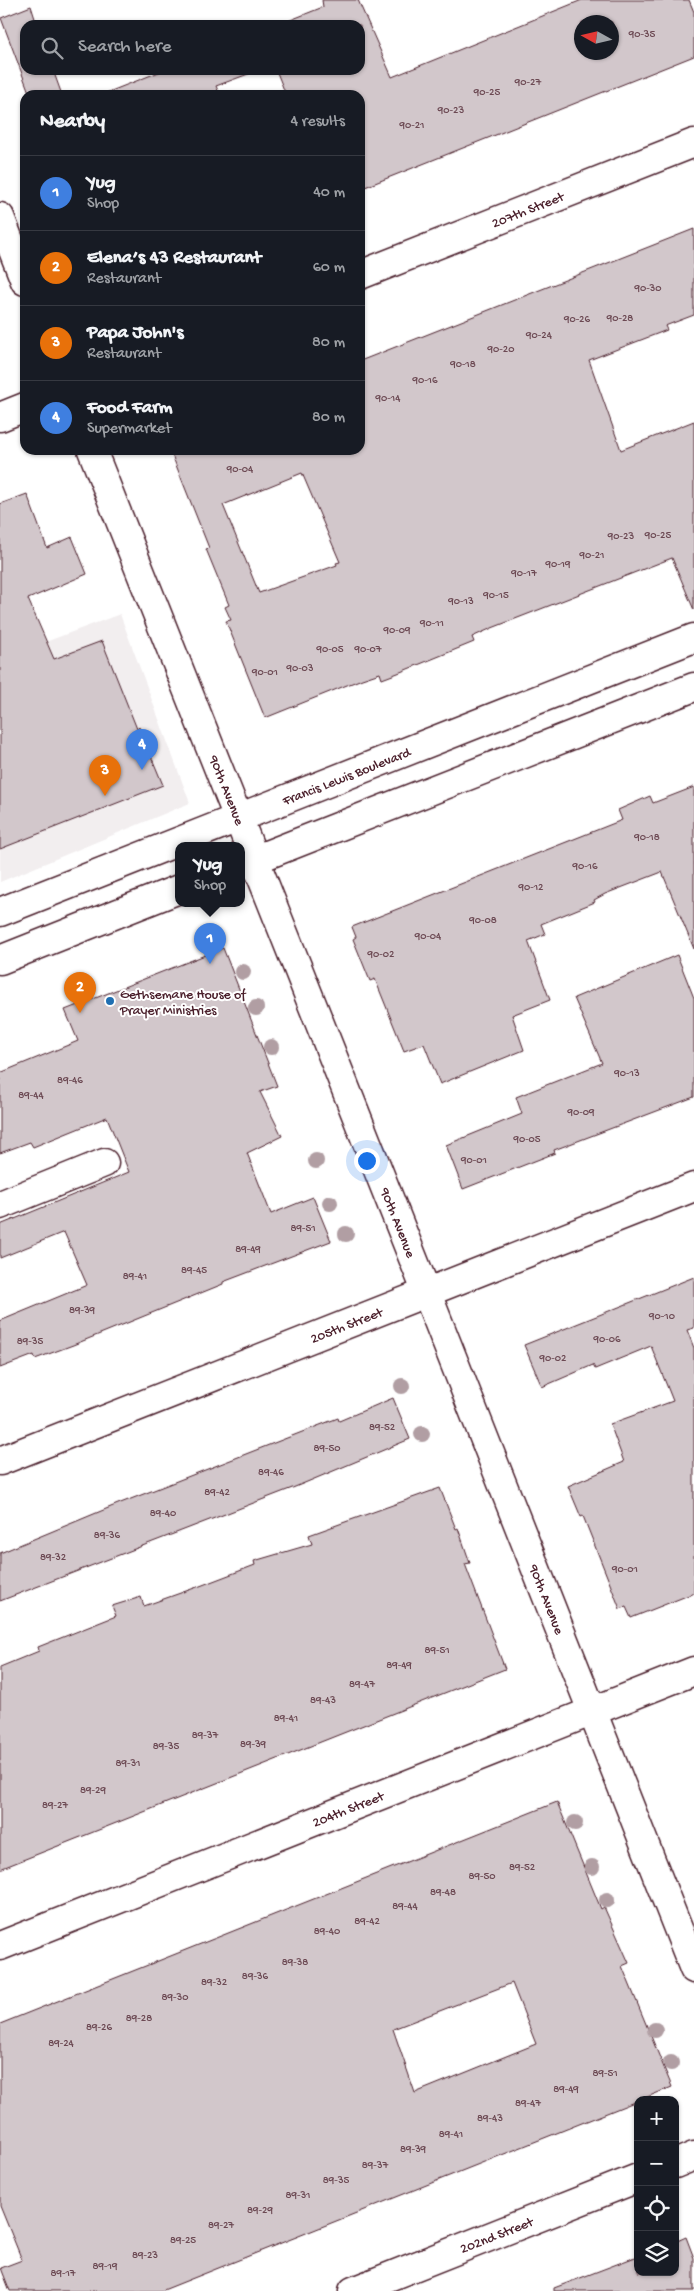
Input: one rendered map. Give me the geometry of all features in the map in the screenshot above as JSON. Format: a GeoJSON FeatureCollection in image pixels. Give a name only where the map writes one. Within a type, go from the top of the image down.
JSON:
{"type":"FeatureCollection","features":[{"type":"Feature","properties":{"kind":"street","name":"207th Street"},"geometry":{"type":"LineString","coordinates":[[365,273],[694,143]]}},
{"type":"Feature","properties":{"kind":"street"},"geometry":{"type":"LineString","coordinates":[[0,217],[20,268]]}},
{"type":"Feature","properties":{"kind":"street"},"geometry":{"type":"LineString","coordinates":[[0,417],[20,409]]}},
{"type":"Feature","properties":{"kind":"street","name":"90th Avenue"},"geometry":{"type":"LineString","coordinates":[[94,455],[240,818],[245,842]]}},
{"type":"Feature","properties":{"kind":"street","name":"Francis Lewis Boulevard"},"geometry":{"type":"LineString","coordinates":[[179,842],[694,638]]}},
{"type":"Feature","properties":{"kind":"street"},"geometry":{"type":"LineString","coordinates":[[249,862],[694,687]]}},
{"type":"Feature","properties":{"kind":"street","name":"90th Avenue"},"geometry":{"type":"LineString","coordinates":[[245,842],[249,862],[426,1292],[694,1968]]}},
{"type":"Feature","properties":{"kind":"street","name":"Francis Lewis Boulevard"},"geometry":{"type":"LineString","coordinates":[[0,912],[175,843]]}},
{"type":"Feature","properties":{"kind":"street"},"geometry":{"type":"LineString","coordinates":[[0,960],[175,892]]}},
{"type":"Feature","properties":{"kind":"street"},"geometry":{"type":"LineString","coordinates":[[0,1205],[104,1163]]}},
{"type":"Feature","properties":{"kind":"street","name":"205th Street"},"geometry":{"type":"LineString","coordinates":[[0,1461],[694,1187]]}},
{"type":"Feature","properties":{"kind":"street","name":"204th Street"},"geometry":{"type":"LineString","coordinates":[[0,1946],[694,1671]]}},
{"type":"Feature","properties":{"kind":"street"},"geometry":{"type":"LineString","coordinates":[[679,2162],[694,2156]]}},
{"type":"Feature","properties":{"kind":"street","name":"202nd Street"},"geometry":{"type":"LineString","coordinates":[[353,2291],[634,2180]]}},
{"type":"Feature","properties":{"kind":"shaded area"},"geometry":{"type":"Polygon","coordinates":[[[120,614],[190,803],[0,882],[0,659],[120,614]]]}},
{"type":"Feature","properties":{"kind":"building"},"geometry":{"type":"Polygon","coordinates":[[[322,0],[358,0],[392,77],[582,0],[689,0],[694,12],[694,56],[365,187],[365,90],[284,90],[278,75],[365,75],[365,20],[290,20],[323,7],[322,0]]]}},
{"type":"Feature","properties":{"kind":"building"},"geometry":{"type":"Polygon","coordinates":[[[31,6],[35,20],[20,20],[20,68],[1,18],[31,6]]]}},
{"type":"Feature","properties":{"kind":"building"},"geometry":{"type":"Polygon","coordinates":[[[22,75],[55,75],[60,90],[28,90],[22,75]]]}},
{"type":"Feature","properties":{"kind":"building"},"geometry":{"type":"Polygon","coordinates":[[[151,75],[246,75],[216,86],[218,90],[114,90],[151,75]]]}},
{"type":"Feature","properties":{"kind":"building"},"geometry":{"type":"Polygon","coordinates":[[[694,229],[694,315],[665,326],[667,330],[589,360],[621,450],[694,421],[694,610],[672,558],[492,628],[472,637],[474,642],[398,673],[382,679],[380,673],[362,679],[265,718],[226,621],[231,620],[225,607],[229,605],[206,549],[209,548],[172,455],[365,455],[365,359],[694,229]],[[302,473],[223,505],[259,593],[337,565],[336,563],[340,562],[302,473]]]}},
{"type":"Feature","properties":{"kind":"building"},"geometry":{"type":"Polygon","coordinates":[[[27,494],[47,548],[72,537],[87,574],[28,599],[54,659],[102,641],[137,729],[139,727],[163,785],[0,849],[0,504],[27,494]]]}},
{"type":"Feature","properties":{"kind":"building"},"geometry":{"type":"Polygon","coordinates":[[[694,787],[694,949],[662,872],[605,894],[594,900],[595,902],[541,924],[545,934],[528,941],[550,1000],[512,1015],[524,1050],[440,1084],[424,1044],[404,1051],[375,979],[370,981],[353,939],[356,937],[352,927],[622,820],[618,810],[650,796],[653,803],[694,787]]]}},
{"type":"Feature","properties":{"kind":"building"},"geometry":{"type":"Polygon","coordinates":[[[223,948],[277,1086],[260,1092],[282,1136],[247,1153],[271,1214],[313,1197],[331,1241],[223,1282],[223,1284],[73,1345],[35,1359],[34,1355],[0,1368],[0,1321],[87,1285],[64,1232],[0,1258],[0,1225],[129,1172],[107,1117],[33,1147],[30,1142],[0,1153],[0,1073],[78,1041],[65,1010],[223,948]]]}},
{"type":"Feature","properties":{"kind":"building"},"geometry":{"type":"Polygon","coordinates":[[[677,955],[694,998],[694,1097],[554,1150],[555,1153],[463,1189],[446,1145],[522,1114],[516,1097],[602,1063],[574,998],[677,955]]]}},
{"type":"Feature","properties":{"kind":"building"},"geometry":{"type":"Polygon","coordinates":[[[694,1277],[694,1328],[687,1330],[694,1348],[694,1593],[631,1618],[626,1607],[620,1609],[583,1516],[581,1517],[568,1486],[624,1462],[610,1424],[673,1401],[651,1346],[595,1369],[593,1365],[542,1387],[524,1345],[694,1277]]]}},
{"type":"Feature","properties":{"kind":"building"},"geometry":{"type":"Polygon","coordinates":[[[393,1398],[410,1439],[295,1487],[0,1601],[0,1553],[118,1504],[338,1418],[339,1421],[393,1398]]]}},
{"type":"Feature","properties":{"kind":"building"},"geometry":{"type":"Polygon","coordinates":[[[440,1488],[456,1529],[458,1528],[470,1563],[465,1564],[505,1669],[0,1869],[0,1667],[39,1651],[38,1647],[116,1616],[112,1606],[141,1597],[144,1606],[200,1586],[255,1565],[254,1561],[312,1544],[309,1535],[440,1488]]]}},
{"type":"Feature","properties":{"kind":"building"},"geometry":{"type":"Polygon","coordinates":[[[557,1802],[601,1909],[604,1907],[629,1963],[622,1966],[672,2087],[649,2096],[634,2096],[634,2102],[161,2291],[10,2291],[1,2268],[22,2260],[0,2206],[0,2024],[557,1802]],[[512,1983],[393,2029],[415,2093],[536,2044],[512,1983]]]}},
{"type":"Feature","properties":{"kind":"building"},"geometry":{"type":"Polygon","coordinates":[[[686,2237],[694,2258],[694,2291],[554,2291],[554,2288],[634,2258],[634,2276],[679,2276],[679,2240],[686,2237]]]}},
{"type":"Feature","properties":{"kind":"place","name":"Food Farm"},"geometry":{"type":"Point","coordinates":[142,770]}},
{"type":"Feature","properties":{"kind":"place","name":"Papa John's"},"geometry":{"type":"Point","coordinates":[105,796]}},
{"type":"Feature","properties":{"kind":"place","name":"Yug"},"geometry":{"type":"Point","coordinates":[210,964]}},
{"type":"Feature","properties":{"kind":"place","name":"Gethsemane House of Prayer Ministries"},"geometry":{"type":"Point","coordinates":[110,1001]}},
{"type":"Feature","properties":{"kind":"place","name":"Elena’s 43 Restaurant"},"geometry":{"type":"Point","coordinates":[80,1013]}}]}
